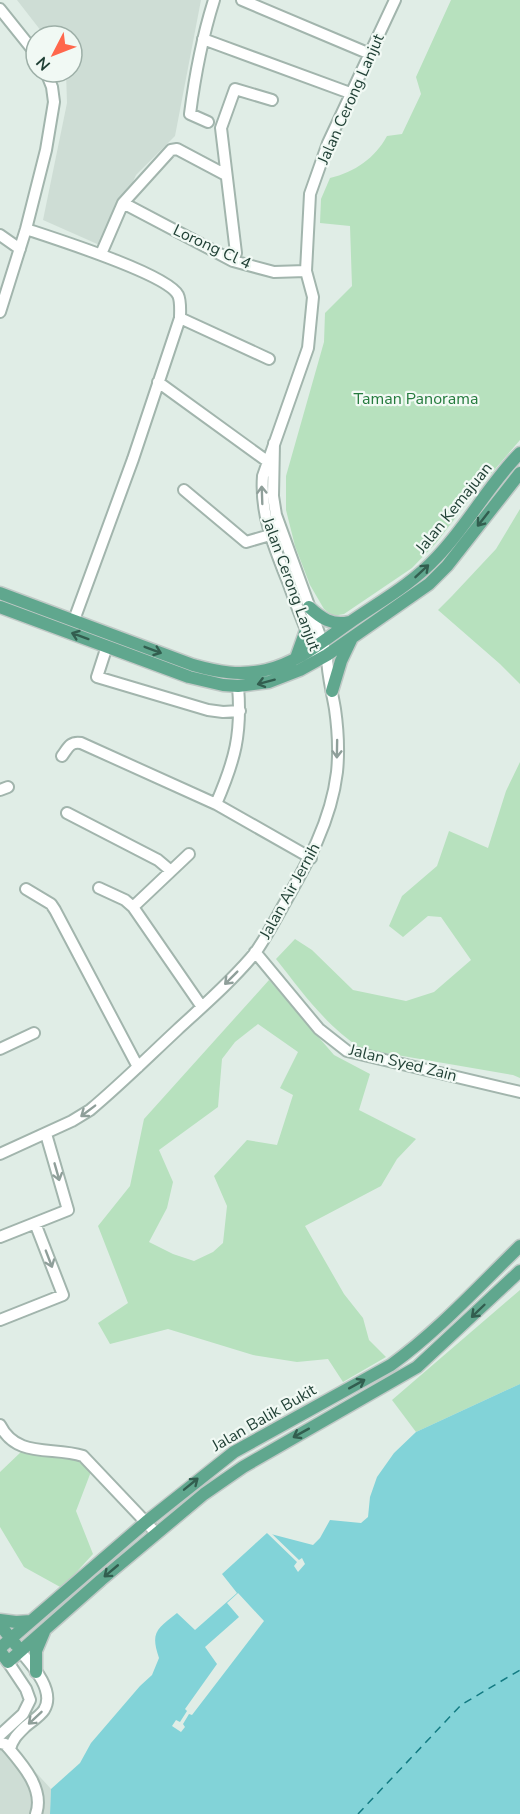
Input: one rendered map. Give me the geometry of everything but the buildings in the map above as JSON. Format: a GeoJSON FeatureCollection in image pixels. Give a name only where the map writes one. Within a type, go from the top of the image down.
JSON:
{"type":"FeatureCollection","features":[{"type":"Feature","properties":{"kind":"main road","name":"Jalan Kemajuan"},"geometry":{"type":"LineString","coordinates":[[0,593],[216,672],[236,674],[265,670],[283,665],[318,645],[409,583],[437,557],[520,453]]}},
{"type":"Feature","properties":{"kind":"main road","name":"Jalan Kemajuan"},"geometry":{"type":"LineString","coordinates":[[0,607],[189,677],[238,686],[269,682],[325,661],[353,637],[409,599],[435,578],[520,473]]}},
{"type":"Feature","properties":{"kind":"main road"},"geometry":{"type":"LineString","coordinates":[[309,607],[333,623],[351,622]]}},
{"type":"Feature","properties":{"kind":"main road"},"geometry":{"type":"LineString","coordinates":[[296,658],[306,630]]}},
{"type":"Feature","properties":{"kind":"main road"},"geometry":{"type":"LineString","coordinates":[[332,691],[341,661],[353,637]]}},
{"type":"Feature","properties":{"kind":"main road","name":"Jalan Balik Bukit"},"geometry":{"type":"LineString","coordinates":[[3,1654],[11,1639],[146,1522],[234,1452],[391,1365],[425,1339],[520,1246]]}},
{"type":"Feature","properties":{"kind":"main road","name":"Jalan Balik Bukit"},"geometry":{"type":"LineString","coordinates":[[3,1654],[20,1651],[204,1494],[243,1467],[417,1367],[520,1271]]}},
{"type":"Feature","properties":{"kind":"main road"},"geometry":{"type":"LineString","coordinates":[[0,1620],[16,1622],[33,1620]]}},
{"type":"Feature","properties":{"kind":"main road"},"geometry":{"type":"LineString","coordinates":[[0,1625],[20,1651]]}},
{"type":"Feature","properties":{"kind":"main road"},"geometry":{"type":"LineString","coordinates":[[36,1672],[36,1651],[46,1629]]}},
{"type":"Feature","properties":{"kind":"street"},"geometry":{"type":"LineString","coordinates":[[208,122],[190,114],[196,67],[214,0]]}},
{"type":"Feature","properties":{"kind":"street"},"geometry":{"type":"LineString","coordinates":[[242,0],[370,54]]}},
{"type":"Feature","properties":{"kind":"street","name":"Jalan Cerong Lanjut"},"geometry":{"type":"LineString","coordinates":[[318,645],[306,630],[264,517],[261,495],[262,476],[308,348],[312,297],[306,271],[310,194],[328,143],[395,0]]}},
{"type":"Feature","properties":{"kind":"street"},"geometry":{"type":"LineString","coordinates":[[0,9],[24,39]]}},
{"type":"Feature","properties":{"kind":"street"},"geometry":{"type":"LineString","coordinates":[[203,39],[350,93]]}},
{"type":"Feature","properties":{"kind":"street"},"geometry":{"type":"LineString","coordinates":[[0,312],[26,230],[46,150],[54,102],[51,84]]}},
{"type":"Feature","properties":{"kind":"street"},"geometry":{"type":"LineString","coordinates":[[233,261],[236,253],[221,128],[233,91],[238,89],[272,100]]}},
{"type":"Feature","properties":{"kind":"street"},"geometry":{"type":"LineString","coordinates":[[101,254],[123,202],[173,148],[226,175]]}},
{"type":"Feature","properties":{"kind":"street","name":"Lorong Cl 4"},"geometry":{"type":"LineString","coordinates":[[123,202],[233,261],[274,272],[306,271]]}},
{"type":"Feature","properties":{"kind":"street"},"geometry":{"type":"LineString","coordinates":[[26,230],[101,254],[167,285],[177,295],[180,318],[133,459],[74,620]]}},
{"type":"Feature","properties":{"kind":"street"},"geometry":{"type":"LineString","coordinates":[[0,235],[20,249]]}},
{"type":"Feature","properties":{"kind":"street"},"geometry":{"type":"LineString","coordinates":[[180,318],[269,359]]}},
{"type":"Feature","properties":{"kind":"street"},"geometry":{"type":"LineString","coordinates":[[158,382],[267,461]]}},
{"type":"Feature","properties":{"kind":"street","name":"Jalan Cerong Lanjut"},"geometry":{"type":"LineString","coordinates":[[274,443],[273,496],[276,515],[309,607],[318,645],[325,661]]}},
{"type":"Feature","properties":{"kind":"street"},"geometry":{"type":"LineString","coordinates":[[184,490],[246,542],[270,535]]}},
{"type":"Feature","properties":{"kind":"street"},"geometry":{"type":"LineString","coordinates":[[107,646],[97,677],[208,710],[240,711]]}},
{"type":"Feature","properties":{"kind":"street","name":"Jalan Air Jernih"},"geometry":{"type":"LineString","coordinates":[[0,1154],[46,1134],[90,1110],[202,1006],[255,952],[311,858],[324,829],[335,784],[338,733],[325,661]]}},
{"type":"Feature","properties":{"kind":"street"},"geometry":{"type":"LineString","coordinates":[[216,804],[230,772],[238,742],[240,711],[238,686]]}},
{"type":"Feature","properties":{"kind":"street"},"geometry":{"type":"LineString","coordinates":[[62,756],[70,744],[81,743],[216,804],[311,858]]}},
{"type":"Feature","properties":{"kind":"street"},"geometry":{"type":"LineString","coordinates":[[67,813],[158,860],[171,871]]}},
{"type":"Feature","properties":{"kind":"street"},"geometry":{"type":"LineString","coordinates":[[133,907],[189,854]]}},
{"type":"Feature","properties":{"kind":"street"},"geometry":{"type":"LineString","coordinates":[[99,888],[125,900],[133,907],[202,1006]]}},
{"type":"Feature","properties":{"kind":"street"},"geometry":{"type":"LineString","coordinates":[[26,890],[46,901],[55,910],[138,1066]]}},
{"type":"Feature","properties":{"kind":"street","name":"Jalan Syed Zain"},"geometry":{"type":"LineString","coordinates":[[255,952],[319,1029],[347,1051],[520,1092]]}},
{"type":"Feature","properties":{"kind":"street"},"geometry":{"type":"LineString","coordinates":[[0,1049],[34,1033]]}},
{"type":"Feature","properties":{"kind":"street"},"geometry":{"type":"LineString","coordinates":[[0,1238],[68,1210],[46,1134]]}},
{"type":"Feature","properties":{"kind":"street"},"geometry":{"type":"LineString","coordinates":[[0,1320],[63,1295],[35,1223]]}},
{"type":"Feature","properties":{"kind":"street"},"geometry":{"type":"LineString","coordinates":[[0,1425],[18,1446],[28,1449],[73,1452],[83,1456],[156,1533]]}},
{"type":"Feature","properties":{"kind":"street"},"geometry":{"type":"LineString","coordinates":[[20,1651],[36,1672],[47,1694],[47,1702],[40,1715],[5,1746],[25,1768],[38,1794],[40,1804],[36,1814]]}},
{"type":"Feature","properties":{"kind":"street"},"geometry":{"type":"LineString","coordinates":[[0,1735],[23,1714],[30,1700],[26,1689],[3,1654]]}},
{"type":"Feature","properties":{"kind":"shaded area"},"geometry":{"type":"Polygon","coordinates":[[[17,0],[201,0],[175,136],[136,175],[104,247],[43,220],[67,103],[66,84],[84,84],[84,24],[36,24],[17,0]]]}},
{"type":"Feature","properties":{"kind":"shaded area"},"geometry":{"type":"Polygon","coordinates":[[[0,1733],[51,1789],[50,1814],[0,1814],[0,1733]]]}},
{"type":"Feature","properties":{"kind":"green space","name":"Taman Panorama"},"geometry":{"type":"Polygon","coordinates":[[[451,0],[520,0],[520,440],[436,543],[412,568],[344,614],[333,616],[324,609],[310,585],[295,546],[286,510],[286,476],[324,342],[325,313],[352,286],[350,226],[320,223],[321,199],[330,178],[348,172],[363,163],[377,151],[387,136],[402,134],[421,94],[416,77],[451,0]]]}},
{"type":"Feature","properties":{"kind":"green space"},"geometry":{"type":"Polygon","coordinates":[[[520,509],[520,684],[438,610],[496,549],[520,509]]]}},
{"type":"Feature","properties":{"kind":"green space"},"geometry":{"type":"Polygon","coordinates":[[[520,762],[520,1078],[362,1049],[326,1020],[276,959],[295,939],[312,950],[353,990],[406,1001],[434,992],[471,960],[441,917],[428,916],[403,937],[389,926],[402,896],[437,866],[449,831],[488,848],[506,791],[520,762]]]}},
{"type":"Feature","properties":{"kind":"green space"},"geometry":{"type":"Polygon","coordinates":[[[269,980],[334,1055],[370,1074],[359,1110],[416,1139],[397,1159],[381,1186],[305,1226],[344,1294],[363,1318],[369,1340],[386,1357],[343,1382],[328,1359],[297,1362],[253,1355],[168,1329],[110,1344],[98,1323],[128,1303],[98,1226],[130,1186],[144,1119],[269,980]],[[258,1024],[235,1042],[222,1059],[218,1107],[159,1150],[173,1182],[167,1208],[149,1242],[194,1261],[213,1252],[223,1243],[227,1206],[214,1176],[247,1140],[277,1145],[293,1095],[280,1088],[298,1052],[258,1024]]]}},
{"type":"Feature","properties":{"kind":"green space"},"geometry":{"type":"Polygon","coordinates":[[[520,1290],[520,1384],[416,1432],[392,1400],[520,1290]]]}},
{"type":"Feature","properties":{"kind":"green space"},"geometry":{"type":"Polygon","coordinates":[[[22,1451],[77,1456],[92,1469],[76,1511],[93,1554],[62,1588],[24,1567],[0,1527],[0,1472],[22,1451]]]}},
{"type":"Feature","properties":{"kind":"water"},"geometry":{"type":"Polygon","coordinates":[[[520,1384],[520,1814],[50,1814],[51,1789],[80,1763],[91,1743],[152,1675],[159,1658],[155,1637],[164,1623],[177,1613],[195,1630],[237,1593],[222,1574],[267,1533],[313,1545],[320,1538],[330,1520],[361,1523],[368,1517],[370,1497],[377,1477],[394,1453],[416,1432],[520,1384]]]}},
{"type":"Feature","properties":{"kind":"pier"},"geometry":{"type":"Polygon","coordinates":[[[270,1532],[299,1560],[302,1558],[305,1564],[298,1572],[294,1566],[297,1562],[267,1533],[270,1532]]]}},
{"type":"Feature","properties":{"kind":"pier"},"geometry":{"type":"Polygon","coordinates":[[[238,1593],[264,1621],[192,1715],[189,1714],[181,1732],[172,1726],[176,1720],[180,1722],[187,1711],[185,1709],[217,1664],[205,1647],[239,1617],[227,1603],[238,1593]]]}},
{"type":"Feature","properties":{"kind":"ferry route"},"geometry":{"type":"LineString","coordinates":[[358,1814],[461,1705],[520,1670]]}}]}
